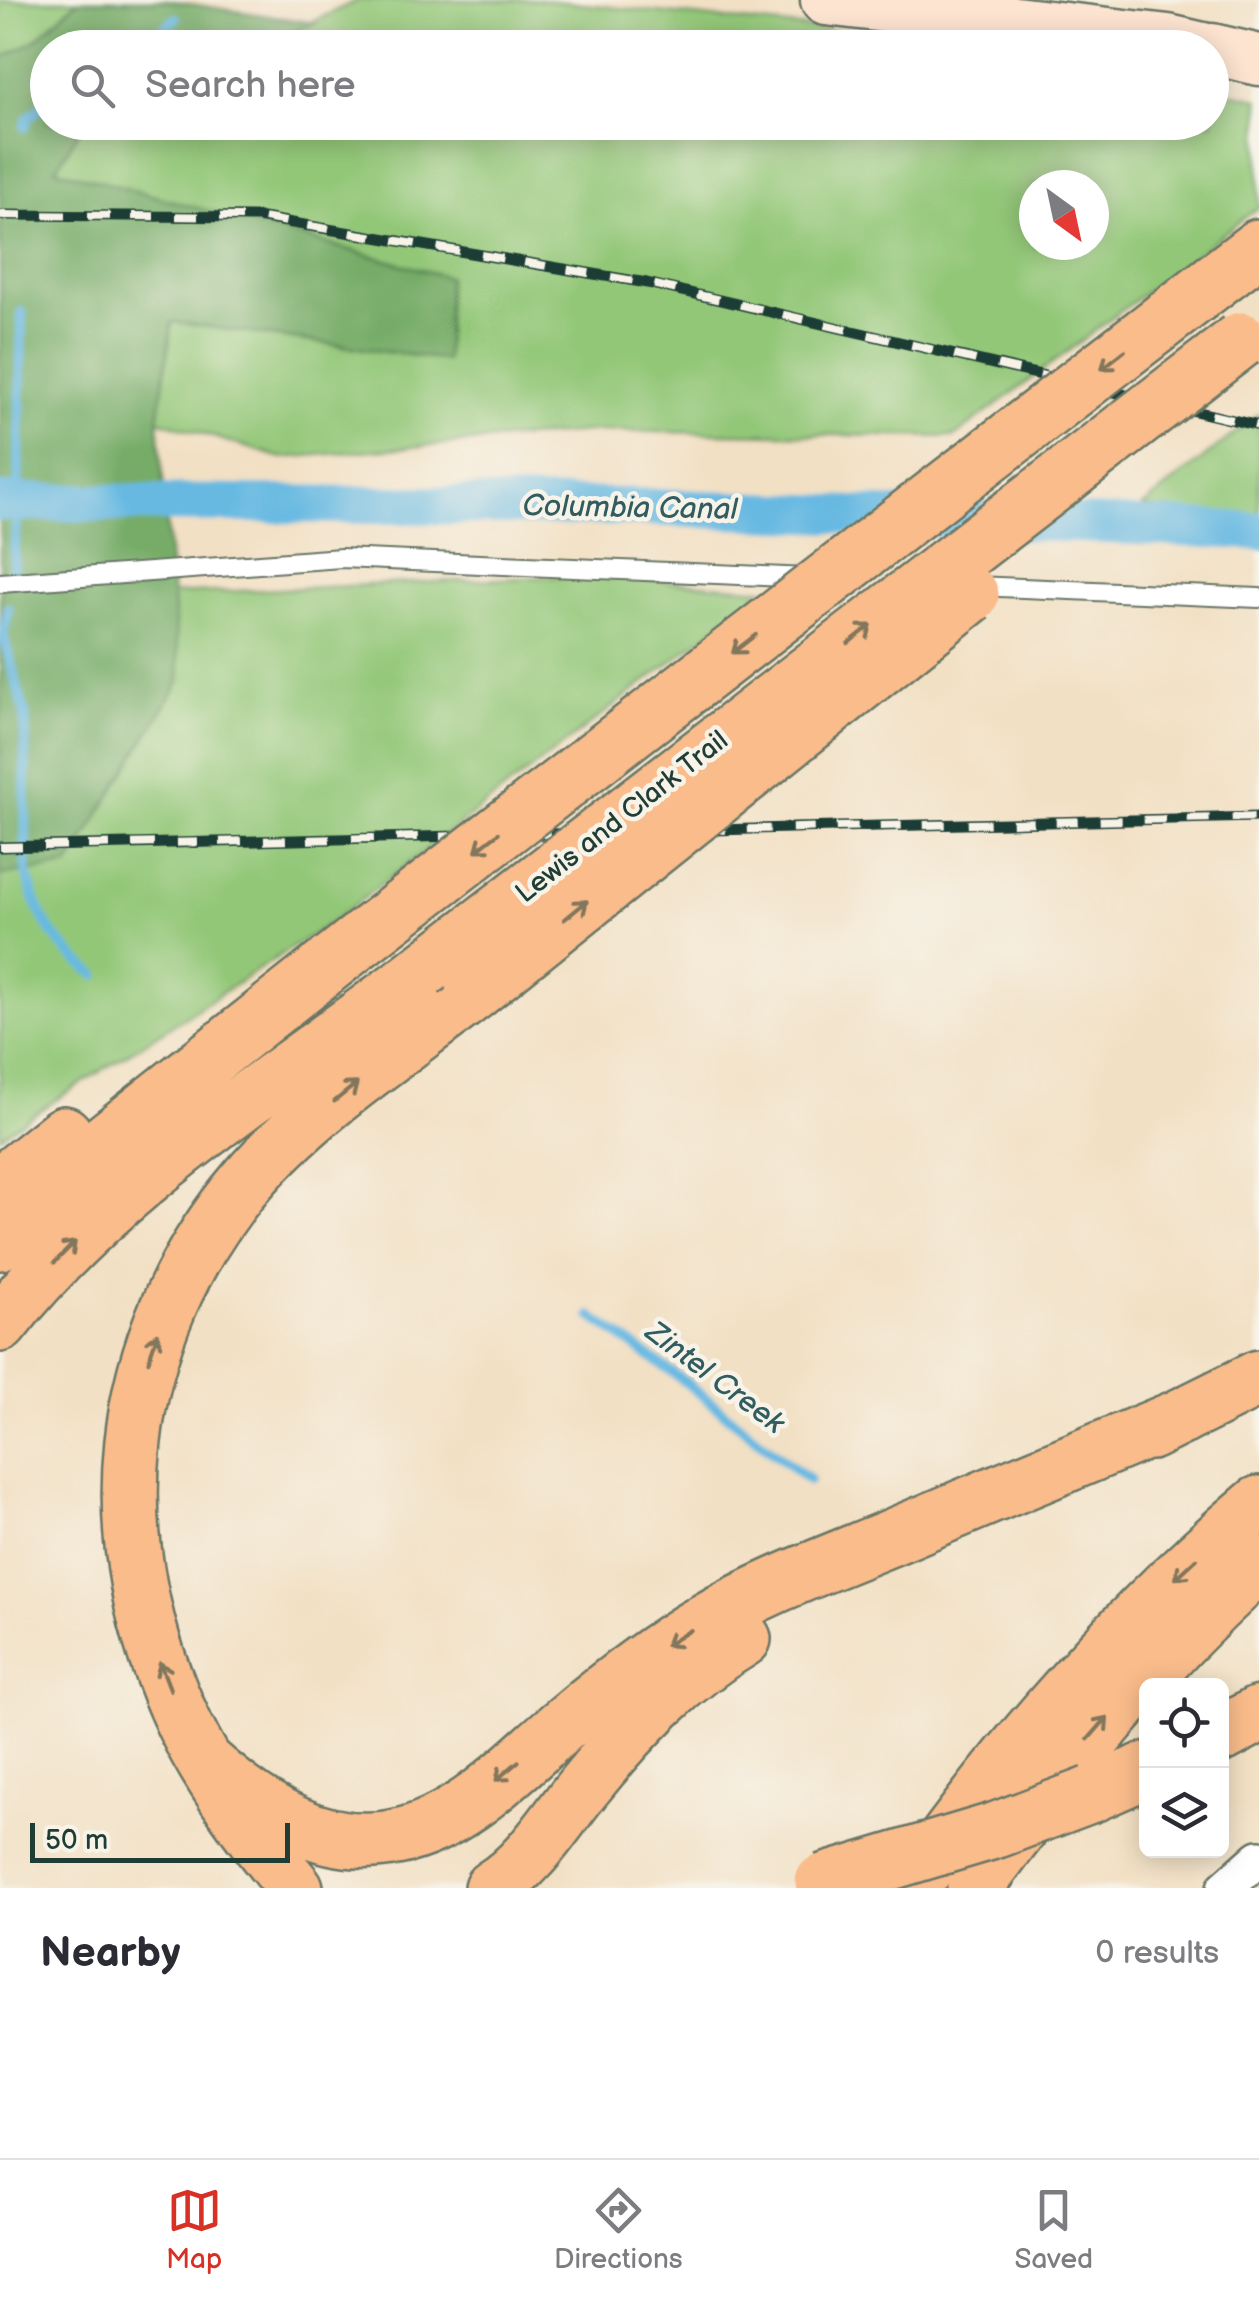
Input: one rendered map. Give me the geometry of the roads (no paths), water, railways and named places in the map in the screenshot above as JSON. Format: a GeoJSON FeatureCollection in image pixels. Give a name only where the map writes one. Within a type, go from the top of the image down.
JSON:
{"type":"FeatureCollection","features":[{"type":"Feature","properties":{"kind":"highway"},"geometry":{"type":"LineString","coordinates":[[0,1242],[50,1189],[99,1146],[1259,247]]}},
{"type":"Feature","properties":{"kind":"highway"},"geometry":{"type":"LineString","coordinates":[[295,1888],[249,1832],[207,1764],[163,1675],[132,1552],[132,1442],[140,1395],[163,1318],[198,1246],[250,1177],[316,1116],[1033,545],[1124,464],[1250,333]]}},
{"type":"Feature","properties":{"kind":"highway","name":"Lewis and Clark Trail"},"geometry":{"type":"LineString","coordinates":[[0,1324],[46,1270],[135,1186],[422,971],[1250,333]]}},
{"type":"Feature","properties":{"kind":"highway"},"geometry":{"type":"LineString","coordinates":[[0,1185],[114,1099],[355,944]]}},
{"type":"Feature","properties":{"kind":"highway"},"geometry":{"type":"LineString","coordinates":[[492,1888],[528,1856],[621,1742],[708,1660],[769,1624],[1259,1378]]}},
{"type":"Feature","properties":{"kind":"highway"},"geometry":{"type":"LineString","coordinates":[[207,1764],[284,1820],[322,1835],[372,1840],[421,1830],[458,1811],[667,1645],[752,1595],[1183,1416]]}},
{"type":"Feature","properties":{"kind":"highway"},"geometry":{"type":"LineString","coordinates":[[911,1888],[971,1806],[1056,1702],[1169,1586],[1259,1504]]}},
{"type":"Feature","properties":{"kind":"highway"},"geometry":{"type":"LineString","coordinates":[[975,1888],[1114,1710],[1201,1618],[1259,1565]]}},
{"type":"Feature","properties":{"kind":"highway"},"geometry":{"type":"LineString","coordinates":[[1229,1730],[1259,1714]]}},
{"type":"Feature","properties":{"kind":"highway"},"geometry":{"type":"LineString","coordinates":[[811,1885],[997,1830],[1139,1773]]}},
{"type":"Feature","properties":{"kind":"street"},"geometry":{"type":"LineString","coordinates":[[826,0],[1082,30]]}},
{"type":"Feature","properties":{"kind":"street"},"geometry":{"type":"LineString","coordinates":[[1229,54],[1259,60]]}},
{"type":"Feature","properties":{"kind":"street"},"geometry":{"type":"LineString","coordinates":[[1226,1888],[1259,1858]]}},
{"type":"Feature","properties":{"kind":"lane"},"geometry":{"type":"LineString","coordinates":[[0,582],[341,558],[860,581]]}},
{"type":"Feature","properties":{"kind":"lane"},"geometry":{"type":"LineString","coordinates":[[900,582],[1259,598]]}},
{"type":"Feature","properties":{"kind":"waterway","name":"Zintel Creek"},"geometry":{"type":"LineString","coordinates":[[162,30],[176,18]]}},
{"type":"Feature","properties":{"kind":"waterway","name":"Zintel Creek"},"geometry":{"type":"LineString","coordinates":[[25,127],[30,116]]}},
{"type":"Feature","properties":{"kind":"waterway","name":"Zintel Creek"},"geometry":{"type":"LineString","coordinates":[[12,581],[22,312]]}},
{"type":"Feature","properties":{"kind":"waterway","name":"Columbia Canal"},"geometry":{"type":"LineString","coordinates":[[0,502],[651,507],[1259,531]]}},
{"type":"Feature","properties":{"kind":"waterway","name":"Zintel Creek"},"geometry":{"type":"LineString","coordinates":[[8,608],[3,635],[25,714],[26,868],[50,929],[96,975]]}},
{"type":"Feature","properties":{"kind":"waterway","name":"Zintel Creek"},"geometry":{"type":"LineString","coordinates":[[591,1316],[683,1380],[809,1480]]}},
{"type":"Feature","properties":{"kind":"railway"},"geometry":{"type":"LineString","coordinates":[[0,215],[257,217],[647,283],[1259,426]]}},
{"type":"Feature","properties":{"kind":"railway"},"geometry":{"type":"LineString","coordinates":[[0,847],[1259,817]]}}]}
